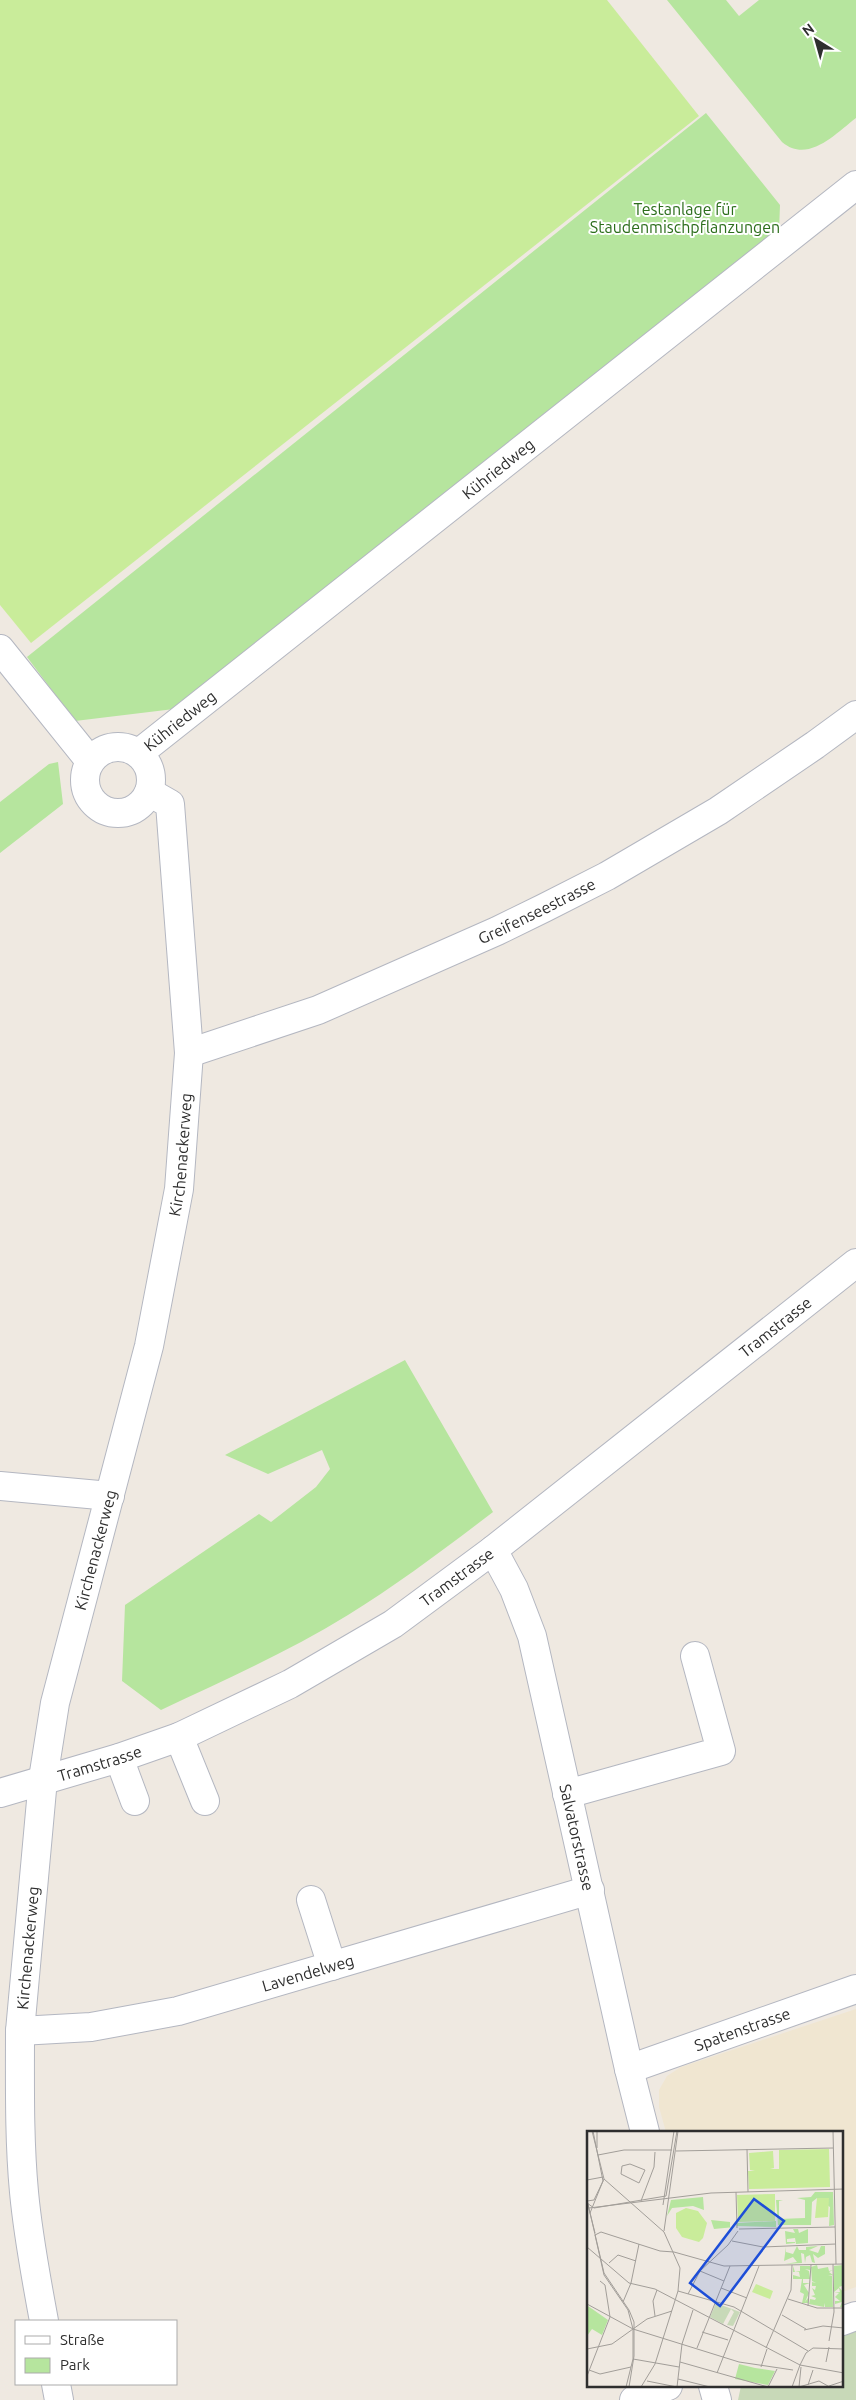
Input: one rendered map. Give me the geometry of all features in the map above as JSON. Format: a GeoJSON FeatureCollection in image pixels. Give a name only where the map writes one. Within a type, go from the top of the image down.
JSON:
{"type":"FeatureCollection","features":[{"type":"Feature","properties":{"kind":"street","name":"Kühriedweg"},"geometry":{"type":"LineString","coordinates":[[139,753],[856,185]]}},
{"type":"Feature","properties":{"kind":"street"},"geometry":{"type":"LineString","coordinates":[[0,649],[90,761]]}},
{"type":"Feature","properties":{"kind":"street","name":"Greifenseestrasse"},"geometry":{"type":"LineString","coordinates":[[189,1053],[318,1010],[497,932],[607,876],[718,811],[815,745],[856,714]]}},
{"type":"Feature","properties":{"kind":"street"},"geometry":{"type":"LineString","coordinates":[[118,746],[129,748],[139,753],[146,762],[152,782],[144,801],[131,811],[115,813],[101,809],[92,802],[87,793],[85,771],[90,761],[106,748],[118,746]]}},
{"type":"Feature","properties":{"kind":"street","name":"Kirchenackerweg"},"geometry":{"type":"LineString","coordinates":[[44,2320],[32,2262],[24,2190],[20,2031],[43,1780],[55,1704],[149,1346],[179,1189],[189,1053],[170,804],[149,792]]}},
{"type":"Feature","properties":{"kind":"street","name":"Tramstrasse"},"geometry":{"type":"LineString","coordinates":[[0,1793],[179,1738],[290,1684],[393,1624],[493,1550],[856,1263]]}},
{"type":"Feature","properties":{"kind":"street"},"geometry":{"type":"LineString","coordinates":[[0,1486],[110,1496]]}},
{"type":"Feature","properties":{"kind":"street","name":"Salvatorstrasse"},"geometry":{"type":"LineString","coordinates":[[493,1550],[514,1589],[532,1636],[629,2069],[645,2131]]}},
{"type":"Feature","properties":{"kind":"street"},"geometry":{"type":"LineString","coordinates":[[567,1794],[721,1751],[694,1656]]}},
{"type":"Feature","properties":{"kind":"street"},"geometry":{"type":"LineString","coordinates":[[179,1738],[205,1800]]}},
{"type":"Feature","properties":{"kind":"street"},"geometry":{"type":"LineString","coordinates":[[119,1758],[136,1801]]}},
{"type":"Feature","properties":{"kind":"street","name":"Lavendelweg"},"geometry":{"type":"LineString","coordinates":[[20,2031],[91,2027],[178,2011],[590,1890]]}},
{"type":"Feature","properties":{"kind":"street"},"geometry":{"type":"LineString","coordinates":[[311,1900],[332,1966]]}},
{"type":"Feature","properties":{"kind":"street","name":"Spatenstrasse"},"geometry":{"type":"LineString","coordinates":[[629,2069],[856,1989]]}},
{"type":"Feature","properties":{"kind":"street"},"geometry":{"type":"LineString","coordinates":[[844,2320],[856,2316]]}},
{"type":"Feature","properties":{"kind":"street"},"geometry":{"type":"LineString","coordinates":[[56,2385],[59,2400]]}},
{"type":"Feature","properties":{"kind":"street"},"geometry":{"type":"LineString","coordinates":[[634,2400],[663,2388]]}},
{"type":"Feature","properties":{"kind":"shaded area"},"geometry":{"type":"Polygon","coordinates":[[[856,2009],[856,2287],[844,2291],[844,2131],[666,2131],[659,2107],[659,2090],[667,2076],[681,2067],[856,2009]]]}},
{"type":"Feature","properties":{"kind":"green space"},"geometry":{"type":"Polygon","coordinates":[[[0,0],[607,0],[699,116],[31,643],[0,605],[0,0]]]}},
{"type":"Feature","properties":{"kind":"green space"},"geometry":{"type":"Polygon","coordinates":[[[667,0],[726,0],[739,16],[759,0],[856,0],[856,118],[821,144],[811,148],[802,150],[792,148],[782,142],[667,0]]]}},
{"type":"Feature","properties":{"kind":"green space","name":"Testanlage für Staudenmischpflanzungen"},"geometry":{"type":"Polygon","coordinates":[[[706,113],[780,205],[779,231],[174,709],[75,721],[27,657],[706,113]]]}},
{"type":"Feature","properties":{"kind":"green space"},"geometry":{"type":"Polygon","coordinates":[[[58,762],[63,804],[0,853],[0,802],[49,764],[58,762]]]}},
{"type":"Feature","properties":{"kind":"green space"},"geometry":{"type":"Polygon","coordinates":[[[405,1360],[493,1512],[440,1552],[348,1615],[232,1677],[161,1710],[122,1681],[125,1605],[259,1514],[271,1522],[316,1487],[330,1469],[322,1450],[268,1474],[225,1455],[405,1360]]]}},
{"type":"Feature","properties":{"kind":"green space"},"geometry":{"type":"Polygon","coordinates":[[[856,2330],[856,2400],[738,2400],[741,2388],[844,2388],[844,2335],[856,2330]]]}}]}
